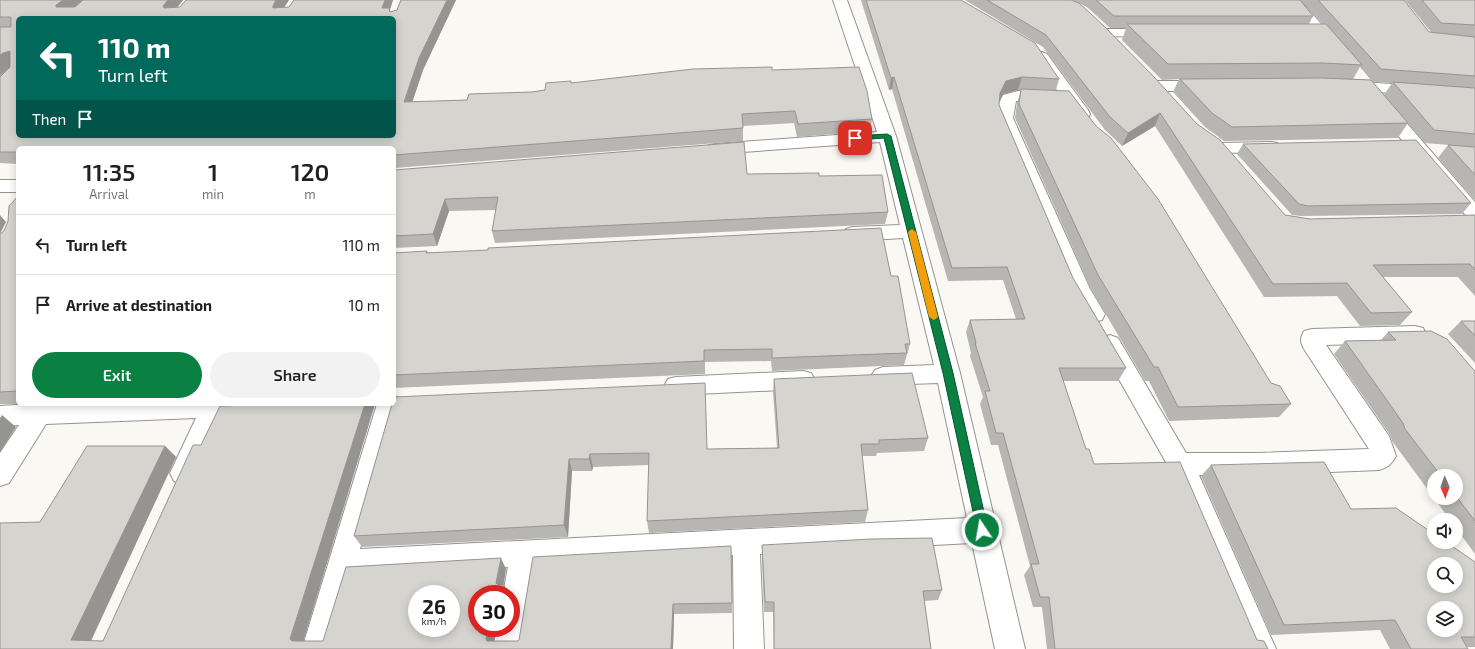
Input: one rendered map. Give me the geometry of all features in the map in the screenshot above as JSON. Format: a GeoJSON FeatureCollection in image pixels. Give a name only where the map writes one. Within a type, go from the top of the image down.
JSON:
{"type":"FeatureCollection","features":[{"type":"Feature","properties":{"kind":"street"},"geometry":{"type":"LineString","coordinates":[[840,0],[887,136],[948,373],[982,530],[1010,649]]}},
{"type":"Feature","properties":{"kind":"street"},"geometry":{"type":"LineString","coordinates":[[1292,0],[1350,65],[1416,147],[1470,219]]}},
{"type":"Feature","properties":{"kind":"street"},"geometry":{"type":"LineString","coordinates":[[1092,21],[1122,50]]}},
{"type":"Feature","properties":{"kind":"street"},"geometry":{"type":"LineString","coordinates":[[1105,33],[1168,34]]}},
{"type":"Feature","properties":{"kind":"street"},"geometry":{"type":"LineString","coordinates":[[1300,34],[1323,34]]}},
{"type":"Feature","properties":{"kind":"street"},"geometry":{"type":"LineString","coordinates":[[1028,45],[1037,51],[1048,65],[1093,129]]}},
{"type":"Feature","properties":{"kind":"street"},"geometry":{"type":"LineString","coordinates":[[1144,73],[1173,104]]}},
{"type":"Feature","properties":{"kind":"street"},"geometry":{"type":"LineString","coordinates":[[1157,86],[1220,86]]}},
{"type":"Feature","properties":{"kind":"street"},"geometry":{"type":"LineString","coordinates":[[1337,86],[1475,95]]}},
{"type":"Feature","properties":{"kind":"street"},"geometry":{"type":"LineString","coordinates":[[1070,98],[1018,96],[1009,98],[1006,106],[1005,118],[1080,290],[1186,474],[1261,649]]}},
{"type":"Feature","properties":{"kind":"street"},"geometry":{"type":"LineString","coordinates":[[696,151],[887,136]]}},
{"type":"Feature","properties":{"kind":"street"},"geometry":{"type":"LineString","coordinates":[[1234,164],[1213,144],[1290,147]]}},
{"type":"Feature","properties":{"kind":"street"},"geometry":{"type":"LineString","coordinates":[[1391,145],[1440,151]]}},
{"type":"Feature","properties":{"kind":"street"},"geometry":{"type":"LineString","coordinates":[[0,186],[16,186]]}},
{"type":"Feature","properties":{"kind":"street"},"geometry":{"type":"LineString","coordinates":[[832,235],[911,231]]}},
{"type":"Feature","properties":{"kind":"street"},"geometry":{"type":"LineString","coordinates":[[1179,464],[1255,464],[1379,459],[1383,456],[1380,443],[1312,343],[1312,337],[1419,334],[1433,337]]}},
{"type":"Feature","properties":{"kind":"street"},"geometry":{"type":"LineString","coordinates":[[861,377],[948,373]]}},
{"type":"Feature","properties":{"kind":"street"},"geometry":{"type":"LineString","coordinates":[[655,387],[821,379]]}},
{"type":"Feature","properties":{"kind":"street"},"geometry":{"type":"LineString","coordinates":[[317,649],[342,563],[398,401]]}},
{"type":"Feature","properties":{"kind":"street"},"geometry":{"type":"LineString","coordinates":[[0,416],[43,409],[213,406],[174,493]]}},
{"type":"Feature","properties":{"kind":"street"},"geometry":{"type":"LineString","coordinates":[[0,475],[43,409]]}},
{"type":"Feature","properties":{"kind":"street"},"geometry":{"type":"LineString","coordinates":[[342,563],[982,530]]}},
{"type":"Feature","properties":{"kind":"street"},"geometry":{"type":"LineString","coordinates":[[746,542],[749,649]]}},
{"type":"Feature","properties":{"kind":"street"},"geometry":{"type":"LineString","coordinates":[[508,649],[524,553]]}},
{"type":"Feature","properties":{"kind":"building"},"geometry":{"type":"Polygon","coordinates":[[[0,0],[63,0],[56,5],[56,7],[75,7],[83,0],[168,0],[163,6],[164,8],[180,7],[186,0],[276,0],[273,8],[289,7],[294,0],[385,0],[382,8],[389,8],[390,12],[397,10],[401,0],[447,0],[419,58],[404,102],[467,100],[469,94],[532,92],[545,90],[546,83],[571,81],[571,83],[693,69],[772,67],[772,70],[859,67],[867,91],[872,119],[798,124],[795,111],[742,114],[743,128],[396,155],[396,146],[16,146],[16,152],[0,152],[0,77],[10,67],[10,51],[0,55],[0,27],[11,27],[11,17],[0,17],[0,0]]]}},
{"type":"Feature","properties":{"kind":"building"},"geometry":{"type":"Polygon","coordinates":[[[866,0],[961,0],[1035,43],[1059,79],[1022,77],[1006,81],[1000,93],[999,105],[1073,278],[1126,368],[1059,368],[1086,449],[1089,449],[1094,464],[1180,462],[1257,640],[1264,641],[1268,649],[1055,649],[1049,597],[1040,597],[1031,564],[1039,564],[1003,433],[996,433],[985,391],[990,391],[975,343],[970,320],[1025,319],[1007,267],[952,268],[894,77],[891,78],[866,0]]]}},
{"type":"Feature","properties":{"kind":"building"},"geometry":{"type":"Polygon","coordinates":[[[987,0],[1071,0],[1079,3],[1155,78],[1197,124],[1220,140],[1285,215],[1310,219],[1475,215],[1475,270],[1470,264],[1373,265],[1412,312],[1371,313],[1347,283],[1273,284],[1160,113],[1128,133],[1110,117],[1046,35],[987,0]]]}},
{"type":"Feature","properties":{"kind":"building"},"geometry":{"type":"Polygon","coordinates":[[[1096,0],[1300,0],[1313,16],[1114,16],[1096,0]]]}},
{"type":"Feature","properties":{"kind":"building"},"geometry":{"type":"Polygon","coordinates":[[[1318,0],[1404,0],[1429,32],[1475,37],[1475,76],[1381,69],[1318,0]]]}},
{"type":"Feature","properties":{"kind":"building"},"geometry":{"type":"Polygon","coordinates":[[[1422,0],[1475,0],[1475,25],[1441,23],[1422,0]]]}},
{"type":"Feature","properties":{"kind":"building"},"geometry":{"type":"Polygon","coordinates":[[[1127,24],[1326,24],[1362,65],[1323,63],[1168,64],[1127,24]]]}},
{"type":"Feature","properties":{"kind":"building"},"geometry":{"type":"Polygon","coordinates":[[[1322,78],[1371,80],[1408,123],[1232,127],[1212,113],[1180,79],[1322,78]]]}},
{"type":"Feature","properties":{"kind":"building"},"geometry":{"type":"Polygon","coordinates":[[[1393,82],[1475,88],[1475,134],[1434,130],[1393,82]]]}},
{"type":"Feature","properties":{"kind":"building"},"geometry":{"type":"Polygon","coordinates":[[[1021,89],[1069,91],[1096,126],[1111,138],[1158,199],[1271,383],[1280,386],[1291,404],[1178,407],[1158,367],[1154,367],[1098,275],[1019,104],[1021,89]]]}},
{"type":"Feature","properties":{"kind":"building"},"geometry":{"type":"Polygon","coordinates":[[[1416,140],[1471,203],[1308,206],[1299,204],[1243,144],[1416,140]]]}},
{"type":"Feature","properties":{"kind":"building"},"geometry":{"type":"Polygon","coordinates":[[[744,142],[747,174],[819,173],[819,176],[882,175],[888,212],[492,231],[498,197],[445,199],[433,234],[396,236],[396,170],[744,142]]]}},
{"type":"Feature","properties":{"kind":"building"},"geometry":{"type":"Polygon","coordinates":[[[1448,145],[1475,147],[1475,175],[1448,145]]]}},
{"type":"Feature","properties":{"kind":"building"},"geometry":{"type":"Polygon","coordinates":[[[16,198],[16,391],[0,392],[0,234],[4,231],[8,221],[9,206],[16,198]]]}},
{"type":"Feature","properties":{"kind":"building"},"geometry":{"type":"Polygon","coordinates":[[[881,228],[891,276],[898,276],[910,344],[905,344],[907,353],[772,358],[772,349],[704,350],[704,361],[396,375],[396,253],[488,250],[488,248],[881,228]]]}},
{"type":"Feature","properties":{"kind":"building"},"geometry":{"type":"Polygon","coordinates":[[[1461,321],[1475,321],[1475,336],[1461,321]]]}},
{"type":"Feature","properties":{"kind":"building"},"geometry":{"type":"Polygon","coordinates":[[[1431,331],[1447,339],[1475,371],[1475,521],[1463,505],[1463,469],[1436,469],[1405,429],[1403,423],[1345,341],[1396,340],[1388,332],[1431,331]]]}},
{"type":"Feature","properties":{"kind":"building"},"geometry":{"type":"Polygon","coordinates":[[[912,373],[928,438],[879,440],[879,444],[861,444],[868,510],[647,521],[649,453],[590,454],[589,459],[569,459],[564,525],[354,536],[391,406],[396,406],[396,397],[705,383],[707,449],[779,448],[774,379],[912,373]]]}},
{"type":"Feature","properties":{"kind":"building"},"geometry":{"type":"Polygon","coordinates":[[[220,406],[364,406],[290,639],[292,641],[323,641],[346,567],[501,558],[496,583],[498,585],[468,585],[468,637],[486,637],[487,641],[519,640],[533,557],[731,546],[732,603],[673,604],[671,649],[0,649],[0,523],[40,522],[87,446],[165,446],[71,640],[103,641],[193,445],[201,445],[220,406]]]}},
{"type":"Feature","properties":{"kind":"building"},"geometry":{"type":"Polygon","coordinates":[[[1324,462],[1351,509],[1396,508],[1427,529],[1427,549],[1456,549],[1475,562],[1475,637],[1463,637],[1463,601],[1427,601],[1427,637],[1461,637],[1468,649],[1411,649],[1395,620],[1284,625],[1211,465],[1324,462]]]}},
{"type":"Feature","properties":{"kind":"building"},"geometry":{"type":"Polygon","coordinates":[[[932,538],[942,590],[923,591],[931,649],[774,649],[774,602],[765,602],[762,545],[871,539],[932,538]]]}},
{"type":"Feature","properties":{"kind":"slow traffic"},"geometry":{"type":"LineString","coordinates":[[912,232],[934,317]]}},
{"type":"Feature","properties":{"kind":"route"},"geometry":{"type":"LineString","coordinates":[[855,138],[887,136],[948,373],[982,530]]}}]}
